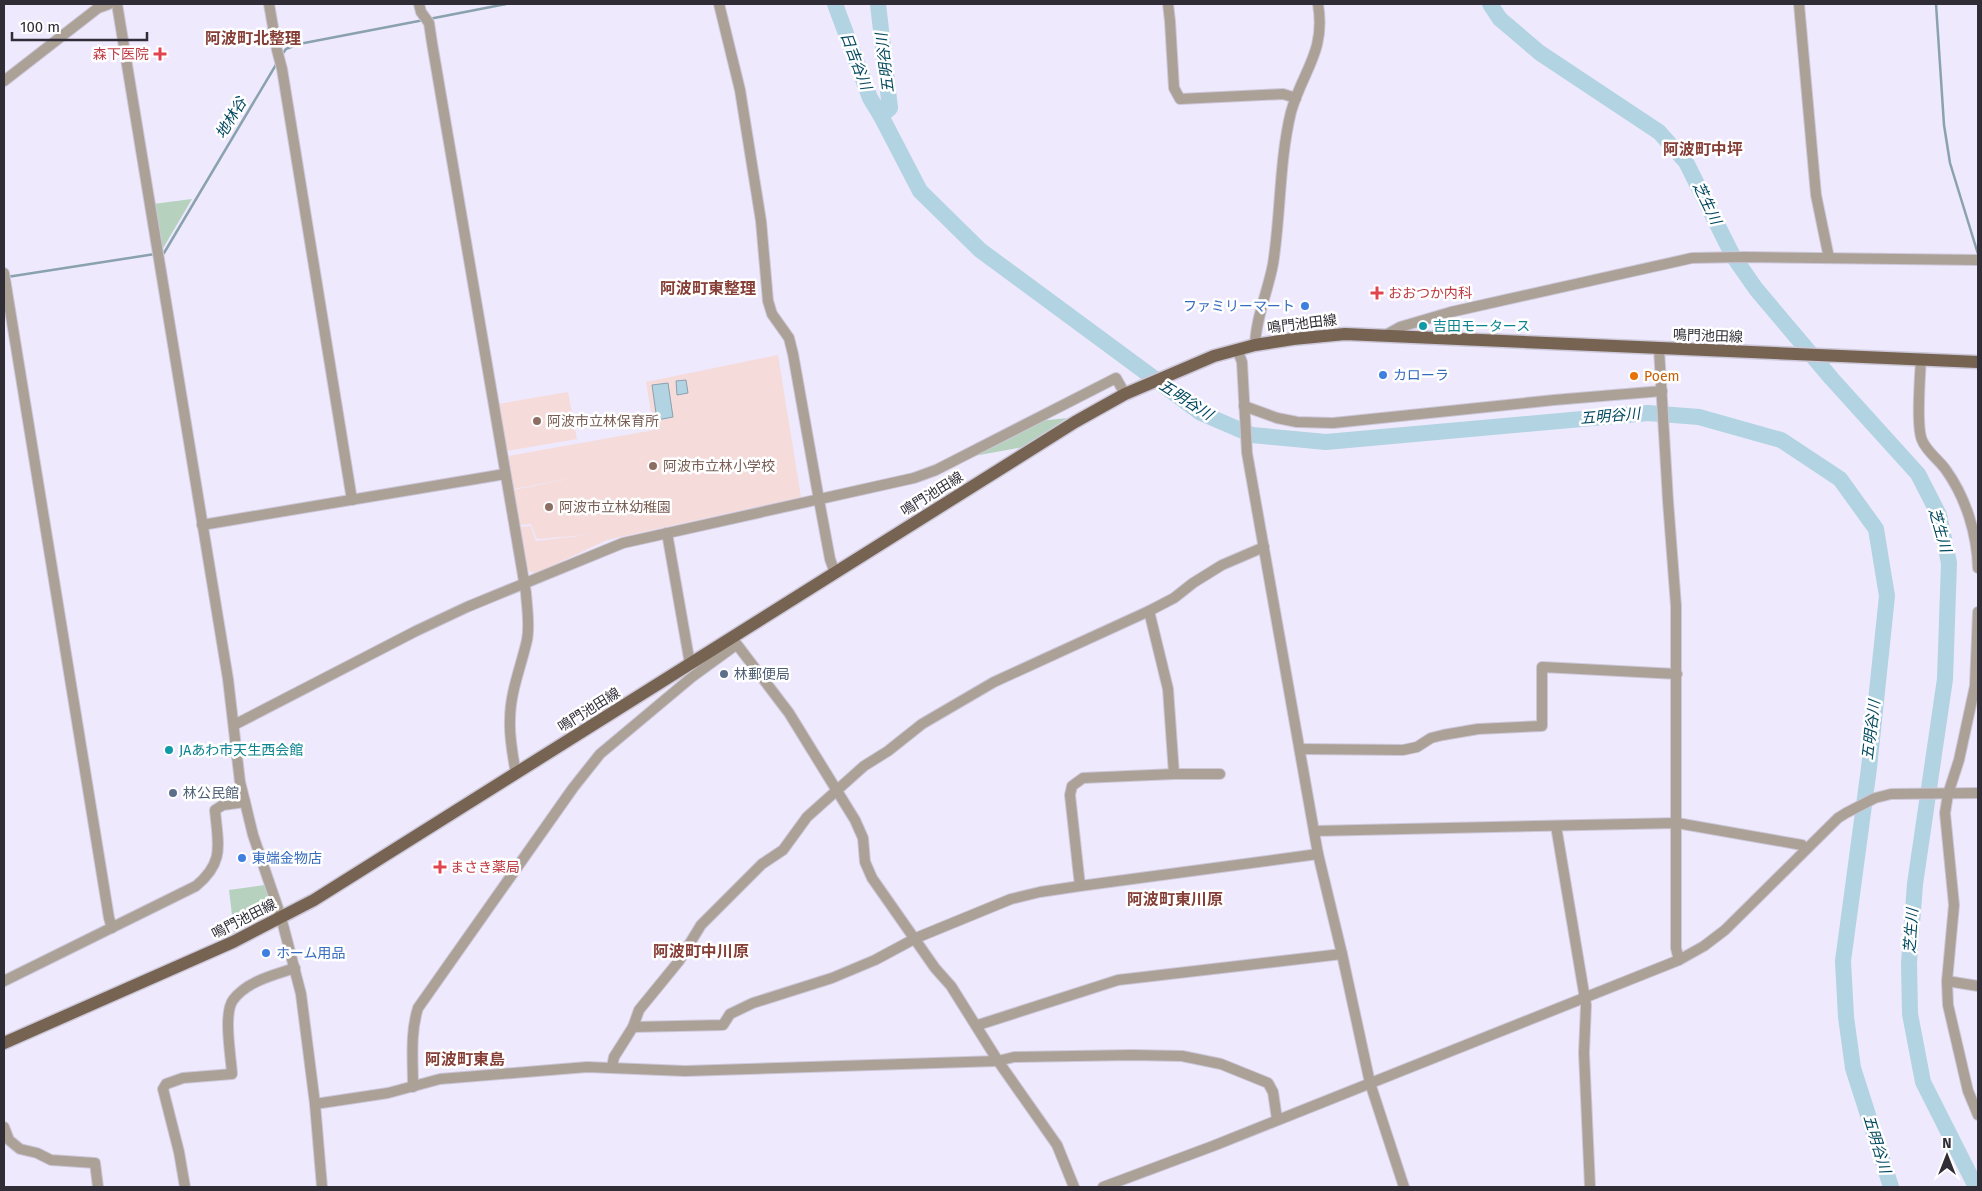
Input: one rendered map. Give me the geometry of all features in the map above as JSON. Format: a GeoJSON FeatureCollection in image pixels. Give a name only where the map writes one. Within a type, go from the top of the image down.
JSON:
{"type":"FeatureCollection","features":[{"type":"Feature","properties":{"kind":"main road","name":"鳴門池田線"},"geometry":{"type":"LineString","coordinates":[[4,1043],[233,942],[314,900],[690,664],[734,641],[835,573],[1075,422],[1131,392],[1214,356],[1255,345],[1345,334],[1978,362]]}},
{"type":"Feature","properties":{"kind":"street"},"geometry":{"type":"LineString","coordinates":[[4,81],[98,8],[109,4]]}},
{"type":"Feature","properties":{"kind":"street"},"geometry":{"type":"LineString","coordinates":[[116,4],[234,724],[240,782],[253,835],[281,917],[301,994],[315,1104],[322,1187]]}},
{"type":"Feature","properties":{"kind":"street"},"geometry":{"type":"LineString","coordinates":[[269,4],[352,500]]}},
{"type":"Feature","properties":{"kind":"street"},"geometry":{"type":"LineString","coordinates":[[419,4],[426,18],[524,584],[528,618],[527,638],[514,687],[510,719],[511,744],[516,774]]}},
{"type":"Feature","properties":{"kind":"street"},"geometry":{"type":"LineString","coordinates":[[719,4],[741,98],[761,221],[768,301],[772,314],[789,338],[793,354],[830,559],[835,573]]}},
{"type":"Feature","properties":{"kind":"street"},"geometry":{"type":"LineString","coordinates":[[1168,4],[1174,88],[1180,99],[1283,94],[1296,98]]}},
{"type":"Feature","properties":{"kind":"street"},"geometry":{"type":"LineString","coordinates":[[1255,345],[1256,331],[1273,264],[1287,136],[1296,98],[1319,41],[1321,20],[1318,4]]}},
{"type":"Feature","properties":{"kind":"street"},"geometry":{"type":"LineString","coordinates":[[1799,4],[1816,195],[1830,258]]}},
{"type":"Feature","properties":{"kind":"street"},"geometry":{"type":"LineString","coordinates":[[1384,336],[1400,327],[1451,312],[1692,258],[1978,260]]}},
{"type":"Feature","properties":{"kind":"street"},"geometry":{"type":"LineString","coordinates":[[4,276],[112,928]]}},
{"type":"Feature","properties":{"kind":"street"},"geometry":{"type":"LineString","coordinates":[[1237,349],[1242,362],[1246,444],[1318,854],[1370,1083],[1404,1187]]}},
{"type":"Feature","properties":{"kind":"street"},"geometry":{"type":"LineString","coordinates":[[1659,349],[1676,606],[1676,948],[1679,960]]}},
{"type":"Feature","properties":{"kind":"street"},"geometry":{"type":"LineString","coordinates":[[1921,359],[1920,427],[1922,441],[1947,471],[1968,511],[1978,555],[1978,568]]}},
{"type":"Feature","properties":{"kind":"street"},"geometry":{"type":"LineString","coordinates":[[234,724],[416,631],[623,543],[914,478],[936,470],[1116,378],[1131,392]]}},
{"type":"Feature","properties":{"kind":"street"},"geometry":{"type":"LineString","coordinates":[[1244,409],[1297,422],[1333,423],[1554,400],[1662,393]]}},
{"type":"Feature","properties":{"kind":"street"},"geometry":{"type":"LineString","coordinates":[[202,525],[505,474]]}},
{"type":"Feature","properties":{"kind":"street"},"geometry":{"type":"LineString","coordinates":[[666,533],[690,664]]}},
{"type":"Feature","properties":{"kind":"street"},"geometry":{"type":"LineString","coordinates":[[612,1067],[614,1057],[633,1027],[639,1010],[679,961],[701,925],[762,864],[782,850],[807,817],[864,766],[888,751],[922,724],[964,698],[994,682],[1149,611],[1174,598],[1193,583],[1222,565],[1264,547]]}},
{"type":"Feature","properties":{"kind":"street"},"geometry":{"type":"LineString","coordinates":[[1149,611],[1168,689],[1174,774]]}},
{"type":"Feature","properties":{"kind":"street"},"geometry":{"type":"LineString","coordinates":[[1978,612],[1974,686],[1959,760],[1943,794],[1954,905],[1947,981],[1948,1005],[1968,1091],[1978,1115]]}},
{"type":"Feature","properties":{"kind":"street"},"geometry":{"type":"LineString","coordinates":[[413,1087],[413,1034],[414,1019],[418,1008],[574,788],[600,754],[734,641],[789,713],[855,820],[863,838],[864,862],[872,878],[916,938],[935,968],[951,986],[978,1025],[998,1061],[1057,1145],[1074,1187]]}},
{"type":"Feature","properties":{"kind":"street"},"geometry":{"type":"LineString","coordinates":[[1300,749],[1403,750],[1417,748],[1431,738],[1443,735],[1478,729],[1542,726],[1542,667],[1677,674]]}},
{"type":"Feature","properties":{"kind":"street"},"geometry":{"type":"LineString","coordinates":[[1080,886],[1070,795],[1072,786],[1084,778],[1123,775],[1220,774]]}},
{"type":"Feature","properties":{"kind":"street"},"geometry":{"type":"LineString","coordinates":[[1103,1187],[1679,960],[1725,930],[1838,818],[1875,798],[1891,794],[1978,793]]}},
{"type":"Feature","properties":{"kind":"street"},"geometry":{"type":"LineString","coordinates":[[4,981],[196,886],[209,875],[216,860],[218,847],[216,810],[224,805],[245,802]]}},
{"type":"Feature","properties":{"kind":"street"},"geometry":{"type":"LineString","coordinates":[[1314,831],[1677,823],[1802,846],[1806,849]]}},
{"type":"Feature","properties":{"kind":"street"},"geometry":{"type":"LineString","coordinates":[[1556,826],[1586,1006],[1584,1053],[1590,1187]]}},
{"type":"Feature","properties":{"kind":"street"},"geometry":{"type":"LineString","coordinates":[[633,1027],[723,1025],[730,1014],[753,1003],[832,978],[874,960],[916,938],[1011,899],[1040,892],[1080,886],[1318,854]]}},
{"type":"Feature","properties":{"kind":"street"},"geometry":{"type":"LineString","coordinates":[[978,1025],[1118,980],[1342,954]]}},
{"type":"Feature","properties":{"kind":"street"},"geometry":{"type":"LineString","coordinates":[[185,1187],[179,1152],[163,1089],[166,1084],[183,1078],[232,1074],[228,1017],[232,1001],[244,990],[260,980],[295,968]]}},
{"type":"Feature","properties":{"kind":"street"},"geometry":{"type":"LineString","coordinates":[[1947,981],[1978,986]]}},
{"type":"Feature","properties":{"kind":"street"},"geometry":{"type":"LineString","coordinates":[[315,1104],[413,1087],[440,1079],[587,1067],[705,1070],[998,1061],[1014,1057],[1132,1055],[1182,1056],[1211,1062],[1268,1083],[1273,1092],[1277,1119]]}},
{"type":"Feature","properties":{"kind":"street"},"geometry":{"type":"LineString","coordinates":[[4,1127],[9,1140],[20,1148],[37,1153],[50,1160],[95,1163],[98,1187]]}},
{"type":"Feature","properties":{"kind":"shaded area","name":"阿波市立林小学校"},"geometry":{"type":"Polygon","coordinates":[[[778,355],[801,497],[607,540],[535,574],[526,569],[518,527],[531,526],[536,541],[588,535],[537,539],[531,524],[519,525],[513,490],[579,477],[513,489],[508,456],[654,430],[646,382],[778,355]]]}},
{"type":"Feature","properties":{"kind":"shaded area","name":"阿波市立林保育所"},"geometry":{"type":"Polygon","coordinates":[[[568,392],[577,439],[506,451],[498,404],[568,392]]]}},
{"type":"Feature","properties":{"kind":"green space"},"geometry":{"type":"Polygon","coordinates":[[[192,199],[162,250],[153,204],[192,199]]]}},
{"type":"Feature","properties":{"kind":"green space"},"geometry":{"type":"Polygon","coordinates":[[[1067,418],[1024,447],[974,456],[1039,421],[1067,418]]]}},
{"type":"Feature","properties":{"kind":"green space"},"geometry":{"type":"Polygon","coordinates":[[[265,885],[271,905],[270,912],[234,932],[229,890],[265,885]]]}},
{"type":"Feature","properties":{"kind":"water"},"geometry":{"type":"Polygon","coordinates":[[[686,380],[688,393],[677,395],[676,381],[686,380]]]}},
{"type":"Feature","properties":{"kind":"water"},"geometry":{"type":"Polygon","coordinates":[[[668,383],[673,417],[657,420],[652,385],[668,383]]]}},
{"type":"Feature","properties":{"kind":"waterway","name":"地林谷"},"geometry":{"type":"LineString","coordinates":[[429,19],[506,4]]}},
{"type":"Feature","properties":{"kind":"waterway","name":"五明谷川"},"geometry":{"type":"LineString","coordinates":[[835,4],[870,98],[920,191],[980,250],[1201,413],[1252,435],[1326,442],[1648,413],[1699,417],[1781,440],[1840,479],[1876,529],[1887,596],[1869,768],[1843,961],[1846,1017],[1853,1068],[1891,1187]]}},
{"type":"Feature","properties":{"kind":"waterway","name":"五明谷川"},"geometry":{"type":"LineString","coordinates":[[878,4],[890,108],[881,116]]}},
{"type":"Feature","properties":{"kind":"waterway","name":"芝生川"},"geometry":{"type":"LineString","coordinates":[[1490,4],[1500,19],[1540,53],[1659,132],[1686,162],[1733,256],[1756,289],[1832,379],[1918,474],[1939,515],[1949,563],[1945,679],[1915,884],[1909,963],[1910,1014],[1923,1082],[1976,1187]]}},
{"type":"Feature","properties":{"kind":"waterway"},"geometry":{"type":"LineString","coordinates":[[1936,4],[1944,125],[1950,163],[1978,254]]}},
{"type":"Feature","properties":{"kind":"waterway","name":"地林谷"},"geometry":{"type":"LineString","coordinates":[[281,56],[286,49],[299,44],[424,20]]}},
{"type":"Feature","properties":{"kind":"waterway","name":"地林谷"},"geometry":{"type":"LineString","coordinates":[[160,253],[164,253],[277,63]]}},
{"type":"Feature","properties":{"kind":"waterway","name":"地林谷"},"geometry":{"type":"LineString","coordinates":[[7,277],[155,254]]}},
{"type":"Feature","properties":{"kind":"place","name":"森下医院"},"geometry":{"type":"Point","coordinates":[160,54]}},
{"type":"Feature","properties":{"kind":"place","name":"おおつか内科"},"geometry":{"type":"Point","coordinates":[1377,293]}},
{"type":"Feature","properties":{"kind":"place","name":"ファミリーマート"},"geometry":{"type":"Point","coordinates":[1305,306]}},
{"type":"Feature","properties":{"kind":"place","name":"吉田モータース"},"geometry":{"type":"Point","coordinates":[1423,326]}},
{"type":"Feature","properties":{"kind":"place","name":"カローラ"},"geometry":{"type":"Point","coordinates":[1383,375]}},
{"type":"Feature","properties":{"kind":"place","name":"Poem"},"geometry":{"type":"Point","coordinates":[1634,376]}},
{"type":"Feature","properties":{"kind":"place","name":"阿波市立林保育所"},"geometry":{"type":"Point","coordinates":[537,421]}},
{"type":"Feature","properties":{"kind":"place","name":"阿波市立林小学校"},"geometry":{"type":"Point","coordinates":[653,466]}},
{"type":"Feature","properties":{"kind":"place","name":"阿波市立林幼稚園"},"geometry":{"type":"Point","coordinates":[549,507]}},
{"type":"Feature","properties":{"kind":"place","name":"林郵便局"},"geometry":{"type":"Point","coordinates":[724,674]}},
{"type":"Feature","properties":{"kind":"place","name":"JAあわ市天生西会館"},"geometry":{"type":"Point","coordinates":[169,750]}},
{"type":"Feature","properties":{"kind":"place","name":"林公民館"},"geometry":{"type":"Point","coordinates":[173,793]}},
{"type":"Feature","properties":{"kind":"place","name":"東端金物店"},"geometry":{"type":"Point","coordinates":[242,858]}},
{"type":"Feature","properties":{"kind":"place","name":"まさき薬局"},"geometry":{"type":"Point","coordinates":[440,867]}},
{"type":"Feature","properties":{"kind":"place","name":"ホーム用品"},"geometry":{"type":"Point","coordinates":[266,953]}},
{"type":"Feature","properties":{"kind":"district","name":"阿波町北整理"},"geometry":{"type":"Point","coordinates":[253,38]}},
{"type":"Feature","properties":{"kind":"district","name":"阿波町中坪"},"geometry":{"type":"Point","coordinates":[1703,149]}},
{"type":"Feature","properties":{"kind":"district","name":"阿波町東整理"},"geometry":{"type":"Point","coordinates":[708,288]}},
{"type":"Feature","properties":{"kind":"district","name":"阿波町東川原"},"geometry":{"type":"Point","coordinates":[1175,899]}},
{"type":"Feature","properties":{"kind":"district","name":"阿波町中川原"},"geometry":{"type":"Point","coordinates":[701,951]}},
{"type":"Feature","properties":{"kind":"district","name":"阿波町東島"},"geometry":{"type":"Point","coordinates":[465,1059]}},
{"type":"Feature","properties":{"kind":"water label","name":"日吉谷川"},"geometry":{"type":"Point","coordinates":[856,61]}}]}
